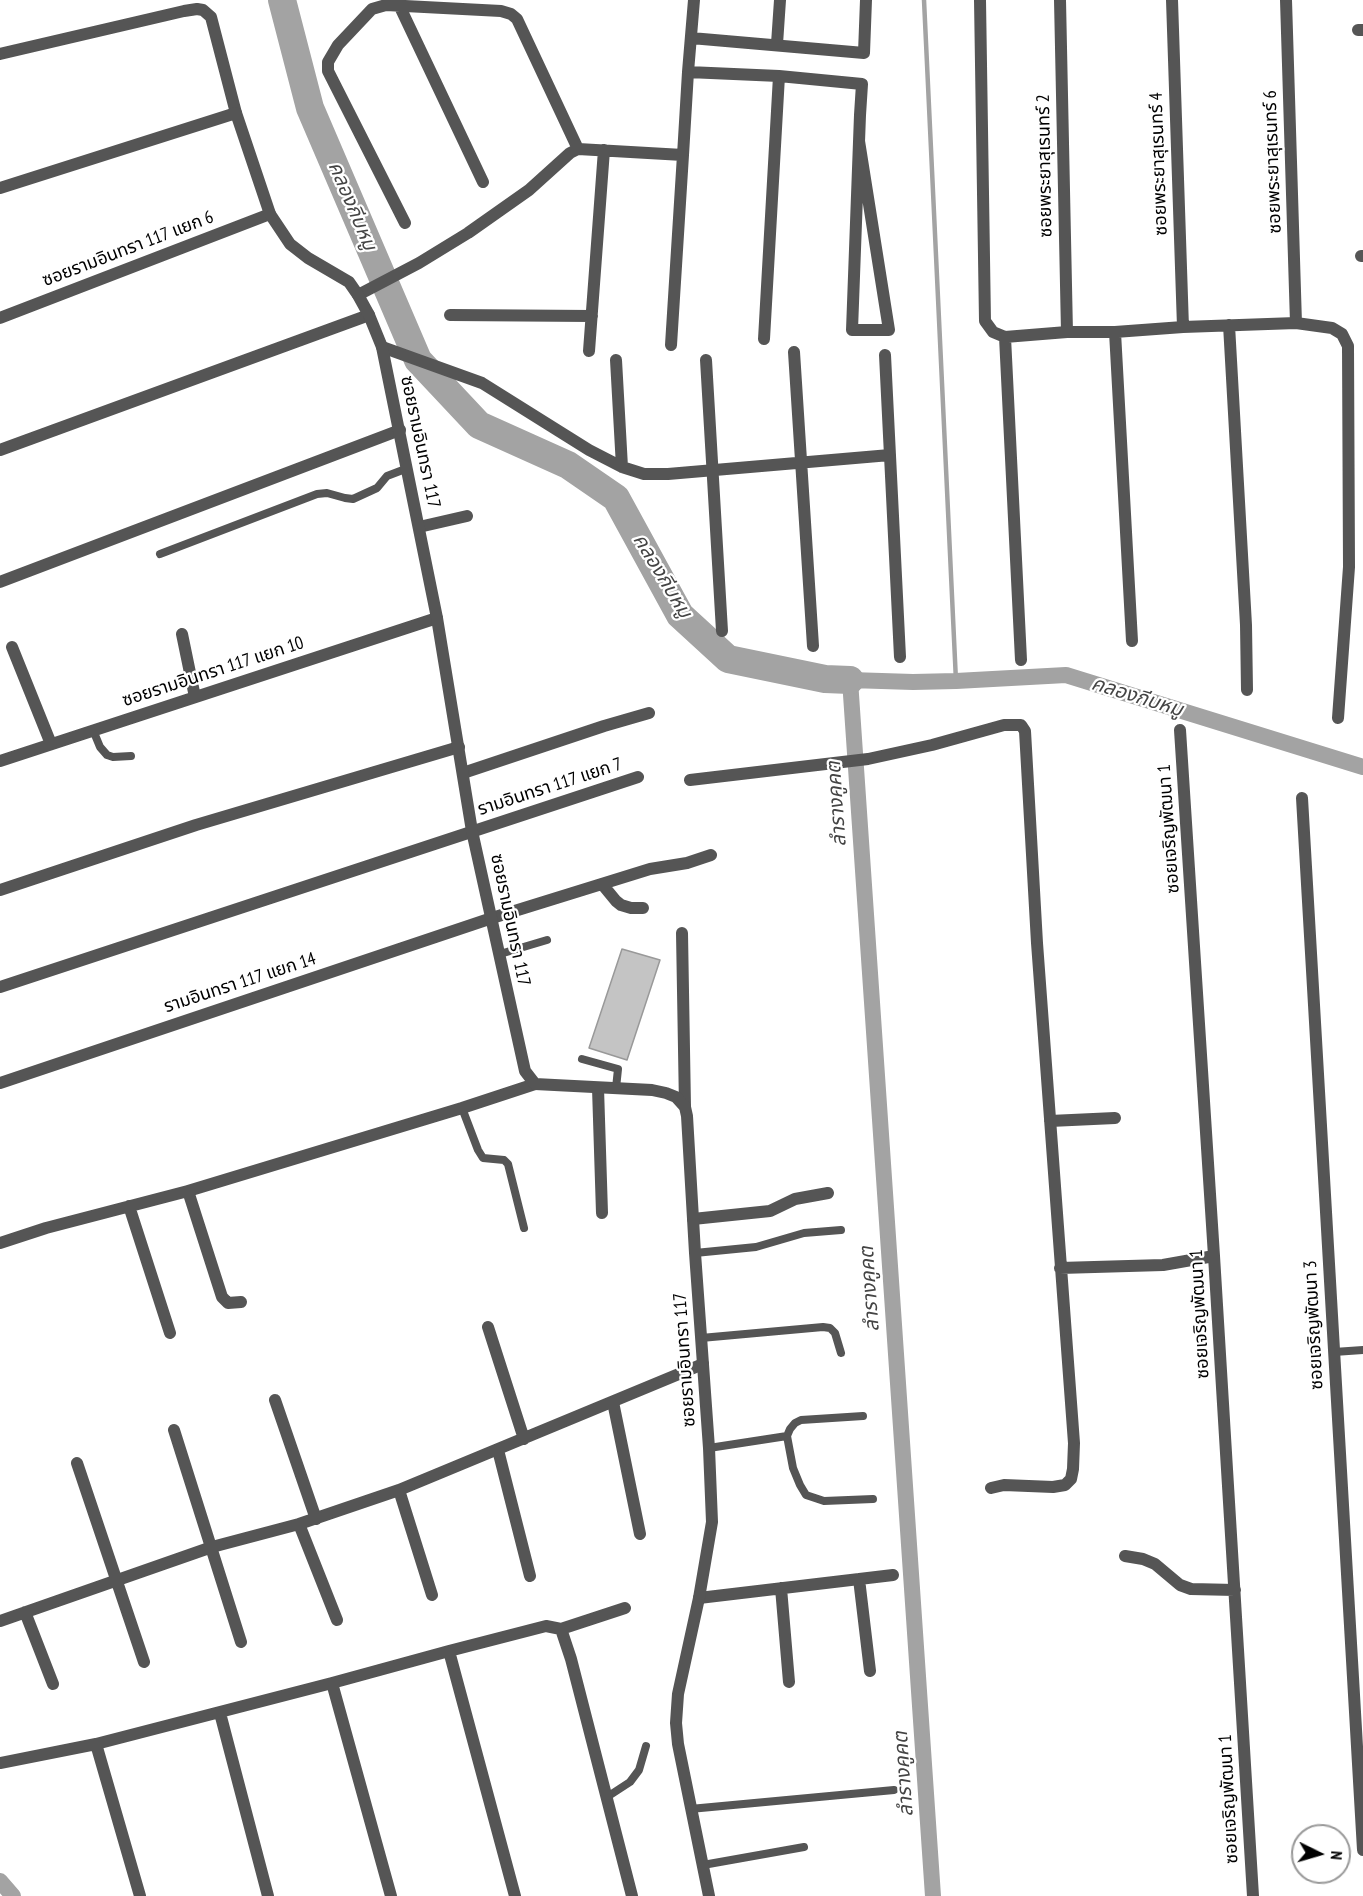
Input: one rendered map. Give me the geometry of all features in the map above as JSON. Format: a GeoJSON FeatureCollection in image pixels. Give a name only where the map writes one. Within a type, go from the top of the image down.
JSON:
{"type":"FeatureCollection","features":[{"type":"Feature","properties":{"kind":"street"},"geometry":{"type":"LineString","coordinates":[[671,345],[694,0]]}},
{"type":"Feature","properties":{"kind":"street"},"geometry":{"type":"LineString","coordinates":[[777,44],[780,0]]}},
{"type":"Feature","properties":{"kind":"street"},"geometry":{"type":"LineString","coordinates":[[691,38],[864,53],[866,0]]}},
{"type":"Feature","properties":{"kind":"street"},"geometry":{"type":"LineString","coordinates":[[980,0],[985,321],[993,332],[1005,337],[1067,332],[1115,332],[1296,323],[1332,328],[1342,334],[1348,346],[1349,567],[1338,718]]}},
{"type":"Feature","properties":{"kind":"street","name":"ซอยพระยาสุเรนทร์ 2"},"geometry":{"type":"LineString","coordinates":[[1060,0],[1067,332]]}},
{"type":"Feature","properties":{"kind":"street","name":"ซอยพระยาสุเรนทร์ 4"},"geometry":{"type":"LineString","coordinates":[[1172,0],[1183,327]]}},
{"type":"Feature","properties":{"kind":"street","name":"ซอยพระยาสุเรนทร์ 6"},"geometry":{"type":"LineString","coordinates":[[1286,0],[1296,323]]}},
{"type":"Feature","properties":{"kind":"street"},"geometry":{"type":"LineString","coordinates":[[405,223],[328,70],[328,62],[338,45],[372,9],[386,5],[501,11],[511,14],[517,19],[578,149]]}},
{"type":"Feature","properties":{"kind":"street"},"geometry":{"type":"LineString","coordinates":[[400,7],[483,182]]}},
{"type":"Feature","properties":{"kind":"street","name":"ซอยรามอินทรา 117"},"geometry":{"type":"LineString","coordinates":[[0,54],[184,11],[203,10],[211,17],[236,113],[270,214],[290,244],[308,258],[349,282],[369,315],[382,347],[408,468],[437,618],[472,831],[525,1071],[535,1084]]}},
{"type":"Feature","properties":{"kind":"street"},"geometry":{"type":"LineString","coordinates":[[688,72],[779,76],[862,84],[859,141],[852,330],[889,330],[859,141]]}},
{"type":"Feature","properties":{"kind":"street"},"geometry":{"type":"LineString","coordinates":[[764,339],[779,76]]}},
{"type":"Feature","properties":{"kind":"street"},"geometry":{"type":"LineString","coordinates":[[0,188],[236,113]]}},
{"type":"Feature","properties":{"kind":"street"},"geometry":{"type":"LineString","coordinates":[[358,295],[419,263],[468,233],[529,190],[570,153],[578,149],[683,155]]}},
{"type":"Feature","properties":{"kind":"street"},"geometry":{"type":"LineString","coordinates":[[589,351],[604,150]]}},
{"type":"Feature","properties":{"kind":"street","name":"ซอยรามอินทรา 117 แยก 6"},"geometry":{"type":"LineString","coordinates":[[0,318],[270,214]]}},
{"type":"Feature","properties":{"kind":"street"},"geometry":{"type":"LineString","coordinates":[[0,450],[369,315]]}},
{"type":"Feature","properties":{"kind":"street"},"geometry":{"type":"LineString","coordinates":[[450,315],[592,316]]}},
{"type":"Feature","properties":{"kind":"street"},"geometry":{"type":"LineString","coordinates":[[1229,325],[1246,625],[1247,690]]}},
{"type":"Feature","properties":{"kind":"street"},"geometry":{"type":"LineString","coordinates":[[1115,332],[1132,641]]}},
{"type":"Feature","properties":{"kind":"street"},"geometry":{"type":"LineString","coordinates":[[1005,337],[1022,660]]}},
{"type":"Feature","properties":{"kind":"street"},"geometry":{"type":"LineString","coordinates":[[382,347],[482,383],[589,450],[622,467],[644,474],[668,474],[890,455]]}},
{"type":"Feature","properties":{"kind":"street"},"geometry":{"type":"LineString","coordinates":[[794,352],[813,645]]}},
{"type":"Feature","properties":{"kind":"street"},"geometry":{"type":"LineString","coordinates":[[885,355],[900,657]]}},
{"type":"Feature","properties":{"kind":"street"},"geometry":{"type":"LineString","coordinates":[[616,360],[622,467]]}},
{"type":"Feature","properties":{"kind":"street"},"geometry":{"type":"LineString","coordinates":[[706,360],[722,631]]}},
{"type":"Feature","properties":{"kind":"street"},"geometry":{"type":"LineString","coordinates":[[0,582],[400,430]]}},
{"type":"Feature","properties":{"kind":"street"},"geometry":{"type":"LineString","coordinates":[[419,527],[467,516]]}},
{"type":"Feature","properties":{"kind":"street","name":"ซอยรามอินทรา 117 แยก 10"},"geometry":{"type":"LineString","coordinates":[[0,761],[437,618]]}},
{"type":"Feature","properties":{"kind":"street"},"geometry":{"type":"LineString","coordinates":[[182,634],[195,697]]}},
{"type":"Feature","properties":{"kind":"street"},"geometry":{"type":"LineString","coordinates":[[12,647],[51,744]]}},
{"type":"Feature","properties":{"kind":"street"},"geometry":{"type":"LineString","coordinates":[[463,773],[604,726],[649,714]]}},
{"type":"Feature","properties":{"kind":"street"},"geometry":{"type":"LineString","coordinates":[[690,780],[868,759],[1016,723],[1021,725],[1025,731],[1060,1268],[1074,1443],[1073,1469],[1071,1479],[1065,1485],[1053,1487],[1004,1485],[991,1488]]}},
{"type":"Feature","properties":{"kind":"street","name":"ซอยเจริญพัฒนา 1"},"geometry":{"type":"LineString","coordinates":[[1180,730],[1253,1896]]}},
{"type":"Feature","properties":{"kind":"street"},"geometry":{"type":"LineString","coordinates":[[0,890],[196,825],[459,747]]}},
{"type":"Feature","properties":{"kind":"street","name":"รามอินทรา 117 แยก 7"},"geometry":{"type":"LineString","coordinates":[[0,987],[638,777]]}},
{"type":"Feature","properties":{"kind":"street","name":"ซอยเจริญพัฒนา 3"},"geometry":{"type":"LineString","coordinates":[[1302,798],[1363,1850]]}},
{"type":"Feature","properties":{"kind":"street","name":"รามอินทรา 117 แยก 14"},"geometry":{"type":"LineString","coordinates":[[0,1083],[492,918],[650,869],[687,863],[711,855]]}},
{"type":"Feature","properties":{"kind":"street"},"geometry":{"type":"LineString","coordinates":[[602,884],[621,905],[643,908]]}},
{"type":"Feature","properties":{"kind":"street","name":"ซอยรามอินทรา 117"},"geometry":{"type":"LineString","coordinates":[[682,933],[685,1107],[709,1448],[712,1522],[699,1598],[678,1694],[676,1723],[690,1809],[709,1896]]}},
{"type":"Feature","properties":{"kind":"street"},"geometry":{"type":"LineString","coordinates":[[0,1243],[46,1228],[188,1191],[535,1084],[666,1092],[676,1097],[685,1107]]}},
{"type":"Feature","properties":{"kind":"street"},"geometry":{"type":"LineString","coordinates":[[598,1088],[602,1213]]}},
{"type":"Feature","properties":{"kind":"street"},"geometry":{"type":"LineString","coordinates":[[1050,1121],[1115,1118]]}},
{"type":"Feature","properties":{"kind":"street"},"geometry":{"type":"LineString","coordinates":[[188,1191],[222,1297],[228,1303],[241,1302]]}},
{"type":"Feature","properties":{"kind":"street"},"geometry":{"type":"LineString","coordinates":[[693,1219],[770,1211],[795,1199],[828,1193]]}},
{"type":"Feature","properties":{"kind":"street"},"geometry":{"type":"LineString","coordinates":[[129,1206],[170,1332]]}},
{"type":"Feature","properties":{"kind":"street"},"geometry":{"type":"LineString","coordinates":[[1060,1268],[1163,1265],[1214,1256]]}},
{"type":"Feature","properties":{"kind":"street"},"geometry":{"type":"LineString","coordinates":[[488,1327],[524,1439]]}},
{"type":"Feature","properties":{"kind":"street"},"geometry":{"type":"LineString","coordinates":[[0,1622],[116,1579],[212,1547],[316,1519],[399,1490],[703,1364]]}},
{"type":"Feature","properties":{"kind":"street"},"geometry":{"type":"LineString","coordinates":[[275,1400],[316,1519]]}},
{"type":"Feature","properties":{"kind":"street"},"geometry":{"type":"LineString","coordinates":[[614,1402],[640,1534]]}},
{"type":"Feature","properties":{"kind":"street"},"geometry":{"type":"LineString","coordinates":[[174,1430],[242,1642]]}},
{"type":"Feature","properties":{"kind":"street"},"geometry":{"type":"LineString","coordinates":[[498,1450],[530,1576]]}},
{"type":"Feature","properties":{"kind":"street"},"geometry":{"type":"LineString","coordinates":[[77,1463],[144,1662]]}},
{"type":"Feature","properties":{"kind":"street"},"geometry":{"type":"LineString","coordinates":[[399,1490],[432,1595]]}},
{"type":"Feature","properties":{"kind":"street"},"geometry":{"type":"LineString","coordinates":[[299,1524],[337,1620]]}},
{"type":"Feature","properties":{"kind":"street"},"geometry":{"type":"LineString","coordinates":[[1125,1556],[1155,1564],[1180,1586],[1191,1589],[1235,1590]]}},
{"type":"Feature","properties":{"kind":"street"},"geometry":{"type":"LineString","coordinates":[[699,1598],[893,1575]]}},
{"type":"Feature","properties":{"kind":"street"},"geometry":{"type":"LineString","coordinates":[[859,1579],[870,1671]]}},
{"type":"Feature","properties":{"kind":"street"},"geometry":{"type":"LineString","coordinates":[[781,1588],[789,1683]]}},
{"type":"Feature","properties":{"kind":"street"},"geometry":{"type":"LineString","coordinates":[[0,1763],[96,1744],[220,1713],[546,1626],[561,1629],[625,1608]]}},
{"type":"Feature","properties":{"kind":"street"},"geometry":{"type":"LineString","coordinates":[[25,1612],[54,1684]]}},
{"type":"Feature","properties":{"kind":"street"},"geometry":{"type":"LineString","coordinates":[[561,1629],[571,1659],[632,1896]]}},
{"type":"Feature","properties":{"kind":"street"},"geometry":{"type":"LineString","coordinates":[[449,1651],[515,1896]]}},
{"type":"Feature","properties":{"kind":"street"},"geometry":{"type":"LineString","coordinates":[[332,1683],[391,1896]]}},
{"type":"Feature","properties":{"kind":"street"},"geometry":{"type":"LineString","coordinates":[[220,1713],[268,1896]]}},
{"type":"Feature","properties":{"kind":"street"},"geometry":{"type":"LineString","coordinates":[[96,1744],[140,1896]]}},
{"type":"Feature","properties":{"kind":"lane"},"geometry":{"type":"LineString","coordinates":[[160,554],[317,494],[327,493],[353,499],[377,488],[387,476],[408,468]]}},
{"type":"Feature","properties":{"kind":"lane"},"geometry":{"type":"LineString","coordinates":[[93,730],[100,747],[107,755],[131,756]]}},
{"type":"Feature","properties":{"kind":"lane"},"geometry":{"type":"LineString","coordinates":[[500,954],[547,940]]}},
{"type":"Feature","properties":{"kind":"lane"},"geometry":{"type":"LineString","coordinates":[[582,1059],[618,1069],[616,1088]]}},
{"type":"Feature","properties":{"kind":"lane"},"geometry":{"type":"LineString","coordinates":[[462,1108],[483,1158],[504,1160],[508,1164],[524,1228]]}},
{"type":"Feature","properties":{"kind":"lane"},"geometry":{"type":"LineString","coordinates":[[695,1253],[756,1247],[804,1233],[841,1230]]}},
{"type":"Feature","properties":{"kind":"lane"},"geometry":{"type":"LineString","coordinates":[[701,1338],[823,1327],[835,1333],[841,1353]]}},
{"type":"Feature","properties":{"kind":"lane"},"geometry":{"type":"LineString","coordinates":[[1334,1352],[1363,1350]]}},
{"type":"Feature","properties":{"kind":"lane"},"geometry":{"type":"LineString","coordinates":[[863,1416],[801,1420],[795,1423],[787,1436],[793,1467],[806,1495],[824,1501],[873,1499]]}},
{"type":"Feature","properties":{"kind":"lane"},"geometry":{"type":"LineString","coordinates":[[709,1448],[787,1436]]}},
{"type":"Feature","properties":{"kind":"lane"},"geometry":{"type":"LineString","coordinates":[[607,1797],[630,1782],[639,1770],[646,1746]]}},
{"type":"Feature","properties":{"kind":"lane"},"geometry":{"type":"LineString","coordinates":[[690,1809],[894,1790]]}},
{"type":"Feature","properties":{"kind":"lane"},"geometry":{"type":"LineString","coordinates":[[703,1865],[804,1847]]}},
{"type":"Feature","properties":{"kind":"building"},"geometry":{"type":"Polygon","coordinates":[[[622,949],[660,960],[627,1060],[589,1048],[622,949]]]}},
{"type":"Feature","properties":{"kind":"waterway","name":"คลองกีบหมู"},"geometry":{"type":"LineString","coordinates":[[282,0],[310,108],[418,360],[479,425],[568,465],[616,498],[680,615],[728,659],[825,679],[850,680]]}},
{"type":"Feature","properties":{"kind":"waterway"},"geometry":{"type":"LineString","coordinates":[[924,0],[956,681]]}},
{"type":"Feature","properties":{"kind":"waterway","name":"ลำรางคูคต"},"geometry":{"type":"LineString","coordinates":[[933,1896],[850,680],[913,682],[1066,675],[1363,767]]}},
{"type":"Feature","properties":{"kind":"waterway"},"geometry":{"type":"LineString","coordinates":[[0,1881],[13,1896]]}}]}
